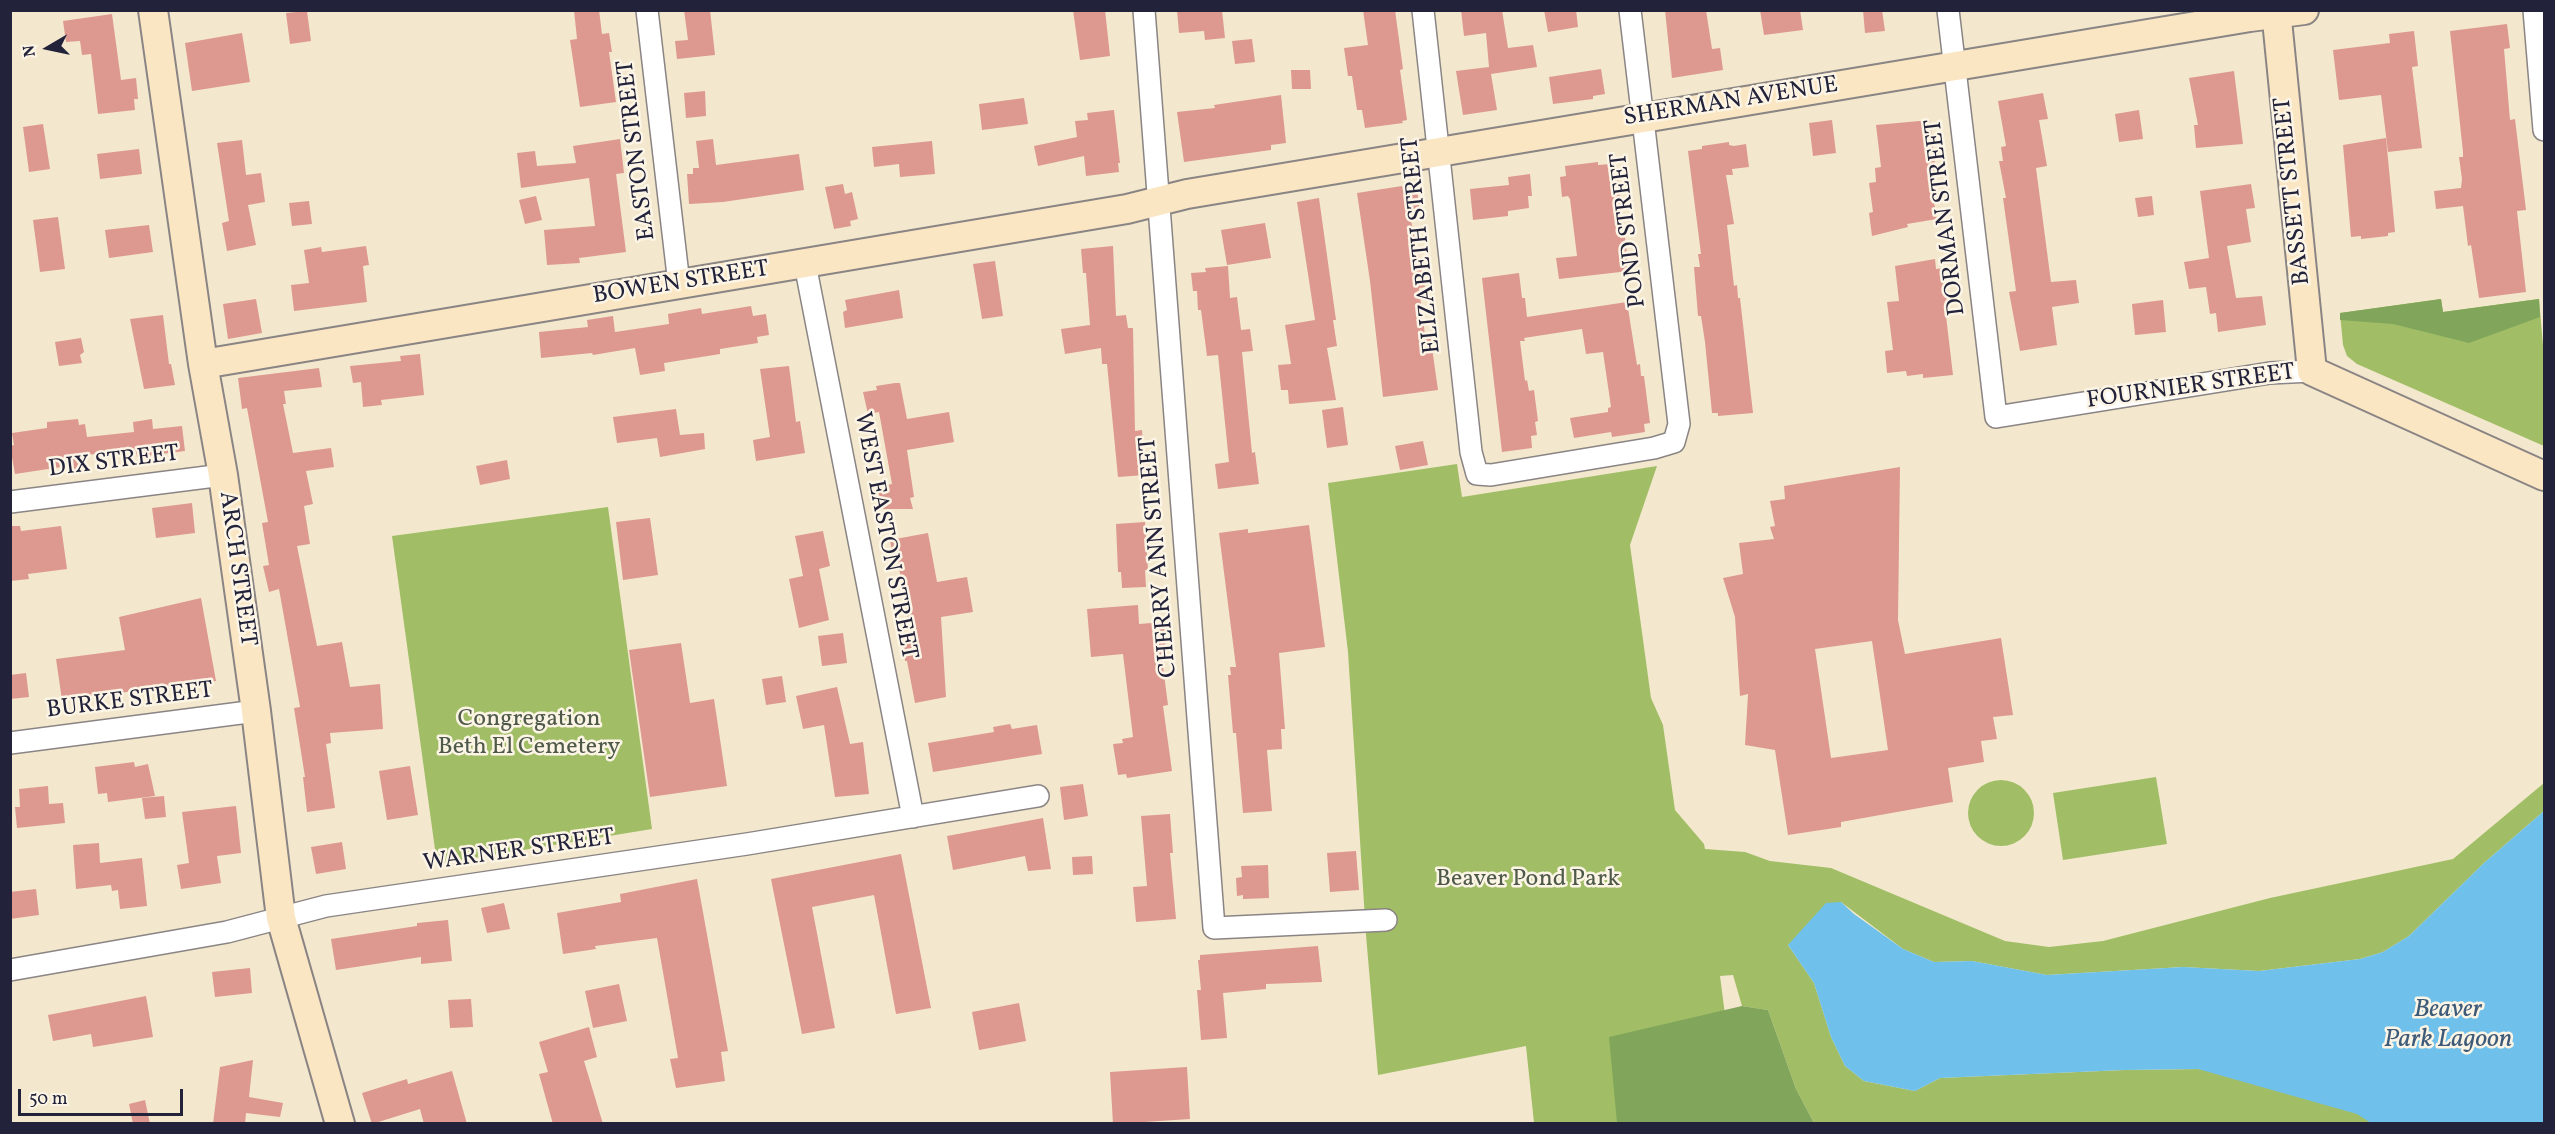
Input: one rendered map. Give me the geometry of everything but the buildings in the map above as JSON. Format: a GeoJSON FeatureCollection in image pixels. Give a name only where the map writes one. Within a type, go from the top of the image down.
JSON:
{"type":"FeatureCollection","features":[{"type":"Feature","properties":{"kind":"main road","name":"ARCH STREET"},"geometry":{"type":"LineString","coordinates":[[153,10],[203,364],[223,475],[256,711],[281,918],[340,1124]]}},
{"type":"Feature","properties":{"kind":"main road","name":"SHERMAN AVENUE"},"geometry":{"type":"LineString","coordinates":[[1159,201],[1438,152],[2286,11]]}},
{"type":"Feature","properties":{"kind":"main road","name":"BASSETT STREET"},"geometry":{"type":"LineString","coordinates":[[2286,11],[2312,371]]}},
{"type":"Feature","properties":{"kind":"main road","name":"BOWEN STREET"},"geometry":{"type":"LineString","coordinates":[[203,364],[805,264],[1127,209],[1159,201]]}},
{"type":"Feature","properties":{"kind":"main road","name":"FOURNIER STREET"},"geometry":{"type":"LineString","coordinates":[[2312,371],[2544,476]]}},
{"type":"Feature","properties":{"kind":"street","name":"EASTON STREET"},"geometry":{"type":"LineString","coordinates":[[647,10],[679,284]]}},
{"type":"Feature","properties":{"kind":"street","name":"CHERRY ANN STREET"},"geometry":{"type":"LineString","coordinates":[[1144,10],[1214,928],[1386,920]]}},
{"type":"Feature","properties":{"kind":"street","name":"ELIZABETH STREET"},"geometry":{"type":"LineString","coordinates":[[1423,10],[1471,452],[1477,474]]}},
{"type":"Feature","properties":{"kind":"street","name":"POND STREET"},"geometry":{"type":"LineString","coordinates":[[1477,474],[1491,475],[1654,448],[1674,442],[1679,424],[1630,10]]}},
{"type":"Feature","properties":{"kind":"street","name":"DORMAN STREET"},"geometry":{"type":"LineString","coordinates":[[1948,10],[1996,417]]}},
{"type":"Feature","properties":{"kind":"street"},"geometry":{"type":"LineString","coordinates":[[2534,10],[2544,130]]}},
{"type":"Feature","properties":{"kind":"street","name":"WEST EASTON STREET"},"geometry":{"type":"LineString","coordinates":[[805,264],[913,817]]}},
{"type":"Feature","properties":{"kind":"street","name":"FOURNIER STREET"},"geometry":{"type":"LineString","coordinates":[[1996,417],[2270,373],[2312,371]]}},
{"type":"Feature","properties":{"kind":"street","name":"DIX STREET"},"geometry":{"type":"LineString","coordinates":[[10,502],[223,475]]}},
{"type":"Feature","properties":{"kind":"street","name":"BURKE STREET"},"geometry":{"type":"LineString","coordinates":[[10,743],[256,711]]}},
{"type":"Feature","properties":{"kind":"street","name":"WARNER STREET"},"geometry":{"type":"LineString","coordinates":[[10,970],[226,932],[326,906],[1038,796]]}},
{"type":"Feature","properties":{"kind":"green space"},"geometry":{"type":"Polygon","coordinates":[[[2441,299],[2443,312],[2539,299],[2544,357],[2544,446],[2357,364],[2347,356],[2343,345],[2340,313],[2441,299]]]}},
{"type":"Feature","properties":{"kind":"green space"},"geometry":{"type":"Polygon","coordinates":[[[2441,299],[2443,312],[2539,299],[2540,317],[2469,343],[2393,324],[2340,320],[2340,313],[2441,299]]]}},
{"type":"Feature","properties":{"kind":"green space","name":"Beaver Pond Park"},"geometry":{"type":"Polygon","coordinates":[[[1457,464],[1462,497],[1657,466],[1630,545],[1651,698],[1663,725],[1675,810],[1704,844],[1705,849],[1745,852],[1770,861],[1831,868],[2005,941],[2049,947],[2103,941],[2270,898],[2453,859],[2544,783],[2544,811],[2484,863],[2409,936],[2383,952],[2360,959],[2259,971],[2183,967],[2047,975],[1972,961],[1934,962],[1903,949],[1841,902],[1788,945],[1814,983],[1831,1037],[1845,1066],[1864,1081],[1915,1091],[1940,1078],[2198,1069],[2544,1123],[1814,1123],[1796,1089],[1768,1010],[1742,1006],[1733,975],[1720,976],[1739,1123],[1534,1123],[1526,1046],[1378,1075],[1366,935],[1348,652],[1328,483],[1457,464]]]}},
{"type":"Feature","properties":{"kind":"green space","name":"Congregation Beth El Cemetery"},"geometry":{"type":"Polygon","coordinates":[[[608,507],[652,829],[437,864],[392,536],[608,507]]]}},
{"type":"Feature","properties":{"kind":"green space"},"geometry":{"type":"Polygon","coordinates":[[[2156,777],[2167,844],[2063,860],[2053,793],[2156,777]]]}},
{"type":"Feature","properties":{"kind":"green space"},"geometry":{"type":"Polygon","coordinates":[[[2001,780],[2014,782],[2024,790],[2032,800],[2034,813],[2032,826],[2024,836],[2014,844],[2001,846],[1988,844],[1978,836],[1970,826],[1968,813],[1970,800],[1978,790],[1988,782],[2001,780]]]}},
{"type":"Feature","properties":{"kind":"green space"},"geometry":{"type":"Polygon","coordinates":[[[1742,1006],[1768,1010],[1796,1089],[1814,1123],[1617,1123],[1609,1037],[1742,1006]]]}},
{"type":"Feature","properties":{"kind":"water","name":"Beaver Park Lagoon"},"geometry":{"type":"Polygon","coordinates":[[[2544,811],[2544,1123],[2371,1123],[2357,1114],[2198,1069],[1940,1078],[1915,1091],[1864,1081],[1845,1066],[1831,1037],[1814,983],[1788,945],[1826,903],[1841,902],[1903,949],[1934,962],[1972,961],[2047,975],[2183,967],[2259,971],[2360,959],[2383,952],[2409,936],[2484,863],[2544,811]]]}}]}
